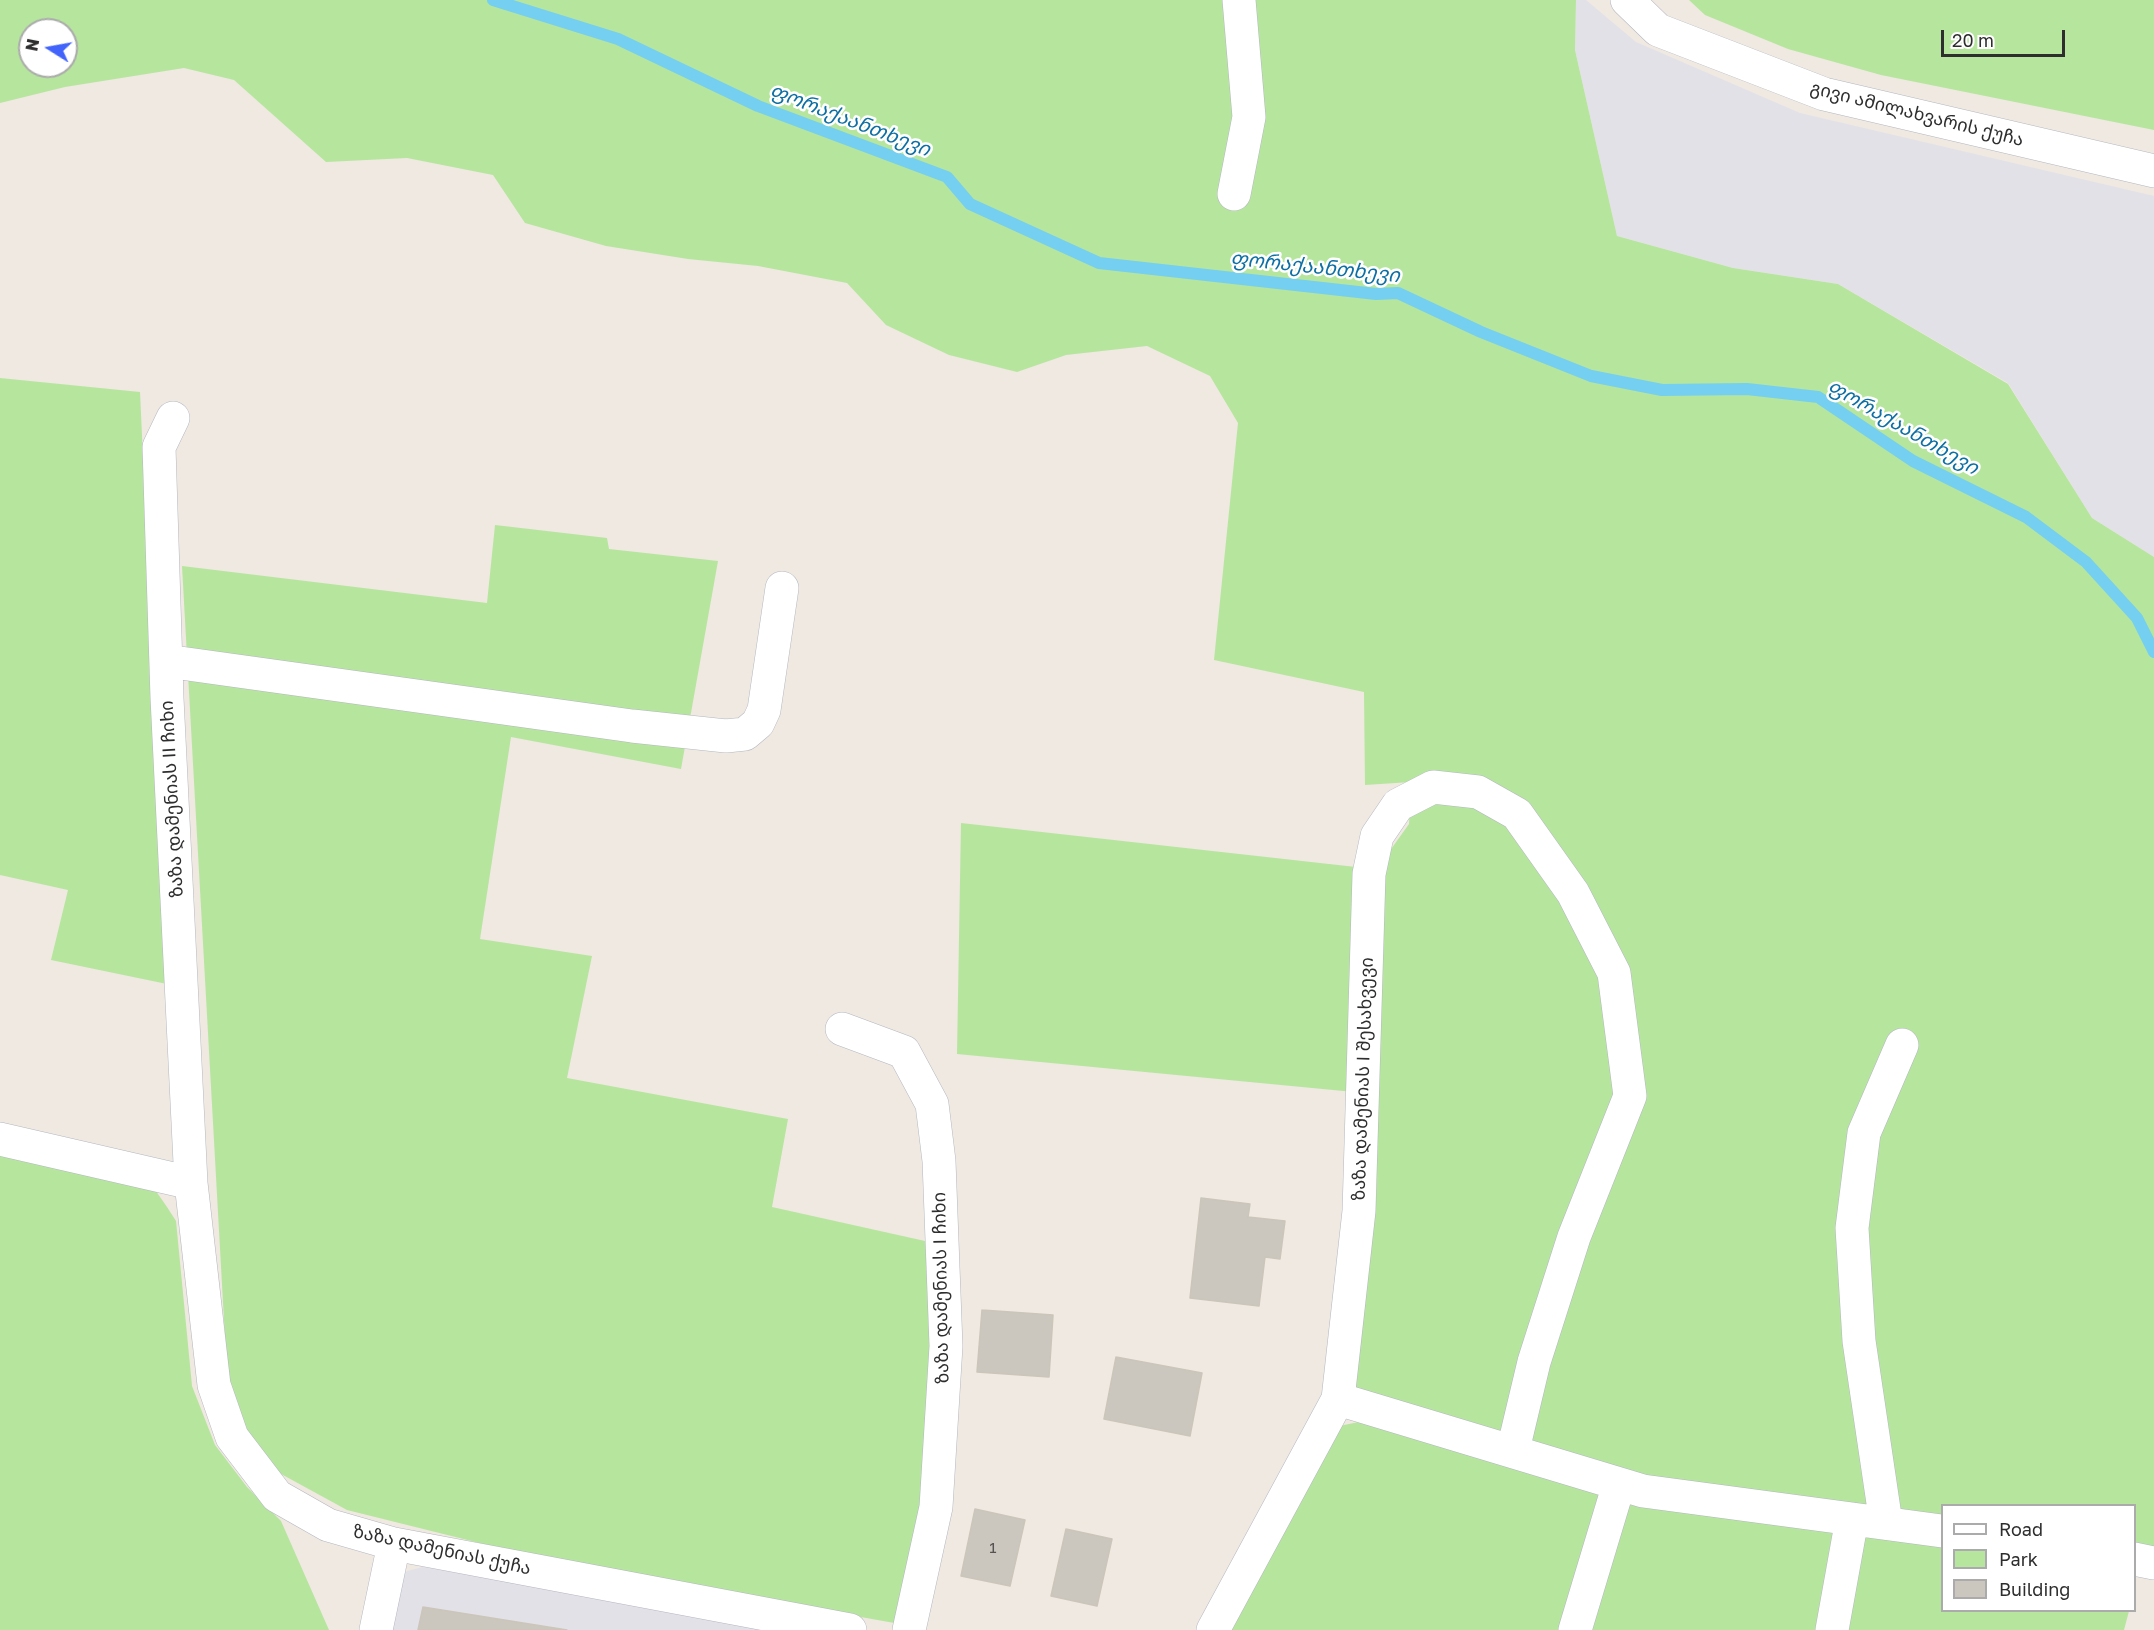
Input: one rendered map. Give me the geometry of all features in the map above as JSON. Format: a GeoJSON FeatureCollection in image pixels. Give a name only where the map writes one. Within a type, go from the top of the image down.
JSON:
{"type":"FeatureCollection","features":[{"type":"Feature","properties":{"kind":"street"},"geometry":{"type":"LineString","coordinates":[[1234,194],[1249,117],[1239,0]]}},
{"type":"Feature","properties":{"kind":"street","name":"გივი ამილახვარის ქუჩა"},"geometry":{"type":"LineString","coordinates":[[1627,0],[1658,30],[1824,94],[2154,171]]}},
{"type":"Feature","properties":{"kind":"street","name":"ზაზა დამენიას II ჩიხი"},"geometry":{"type":"LineString","coordinates":[[173,418],[159,447],[166,661],[191,1183]]}},
{"type":"Feature","properties":{"kind":"street"},"geometry":{"type":"LineString","coordinates":[[166,661],[632,726],[726,736],[746,734],[758,723],[764,710],[782,588]]}},
{"type":"Feature","properties":{"kind":"street","name":"ზაზა დამენიას I შესახვევი"},"geometry":{"type":"LineString","coordinates":[[1338,1399],[1359,1211],[1369,874],[1377,836],[1398,805],[1433,787],[1478,792],[1517,814],[1573,893],[1614,973],[1630,1096],[1571,1247],[1534,1362],[1512,1450]]}},
{"type":"Feature","properties":{"kind":"street","name":"ზაზა დამენიას I ჩიხი"},"geometry":{"type":"LineString","coordinates":[[842,1029],[904,1052],[932,1104],[939,1161],[946,1346],[936,1507],[909,1630]]}},
{"type":"Feature","properties":{"kind":"street"},"geometry":{"type":"LineString","coordinates":[[1886,1523],[1859,1341],[1852,1228],[1864,1133],[1902,1045]]}},
{"type":"Feature","properties":{"kind":"street"},"geometry":{"type":"LineString","coordinates":[[0,1139],[191,1183]]}},
{"type":"Feature","properties":{"kind":"street","name":"ზაზა დამენიას ქუჩა"},"geometry":{"type":"LineString","coordinates":[[191,1183],[214,1385],[232,1437],[277,1496],[328,1525],[394,1544],[850,1630]]}},
{"type":"Feature","properties":{"kind":"street"},"geometry":{"type":"LineString","coordinates":[[1213,1630],[1338,1399],[1643,1491],[1941,1531]]}},
{"type":"Feature","properties":{"kind":"street"},"geometry":{"type":"LineString","coordinates":[[1575,1630],[1619,1484]]}},
{"type":"Feature","properties":{"kind":"street"},"geometry":{"type":"LineString","coordinates":[[1832,1630],[1852,1519]]}},
{"type":"Feature","properties":{"kind":"street"},"geometry":{"type":"LineString","coordinates":[[376,1630],[394,1544]]}},
{"type":"Feature","properties":{"kind":"street"},"geometry":{"type":"LineString","coordinates":[[2136,1559],[2154,1563]]}},
{"type":"Feature","properties":{"kind":"shaded area"},"geometry":{"type":"Polygon","coordinates":[[[1576,0],[1586,0],[1636,42],[1800,113],[2154,196],[2154,557],[2092,518],[2008,383],[1838,284],[1733,268],[1617,236],[1575,50],[1576,0]]]}},
{"type":"Feature","properties":{"kind":"shaded area"},"geometry":{"type":"Polygon","coordinates":[[[423,1567],[787,1630],[383,1630],[394,1584],[407,1571],[423,1567]]]}},
{"type":"Feature","properties":{"kind":"green space"},"geometry":{"type":"Polygon","coordinates":[[[0,0],[1576,0],[1575,50],[1617,236],[1733,268],[1838,284],[2008,384],[2092,518],[2154,557],[2154,1551],[2136,1546],[2136,1504],[1941,1504],[1941,1517],[1641,1480],[1352,1388],[1376,1198],[1384,859],[1409,824],[1411,782],[1365,785],[1364,692],[1214,660],[1238,423],[1210,376],[1147,346],[1066,355],[1017,372],[949,355],[886,325],[847,283],[758,266],[688,259],[606,246],[525,223],[493,175],[407,158],[326,162],[234,80],[184,68],[65,87],[0,103],[0,0]]]}},
{"type":"Feature","properties":{"kind":"green space"},"geometry":{"type":"Polygon","coordinates":[[[1689,0],[2154,0],[2154,130],[1881,75],[1788,49],[1705,15],[1689,0]]]}},
{"type":"Feature","properties":{"kind":"green space"},"geometry":{"type":"Polygon","coordinates":[[[0,378],[140,392],[167,984],[51,960],[68,890],[0,875],[0,378]]]}},
{"type":"Feature","properties":{"kind":"green space"},"geometry":{"type":"Polygon","coordinates":[[[495,525],[607,538],[609,549],[718,561],[681,769],[511,737],[480,939],[592,956],[567,1078],[788,1119],[772,1207],[925,1241],[936,1340],[923,1515],[900,1624],[564,1564],[347,1510],[272,1469],[244,1436],[227,1374],[182,566],[487,603],[495,525]]]}},
{"type":"Feature","properties":{"kind":"green space"},"geometry":{"type":"Polygon","coordinates":[[[961,823],[1356,867],[1354,1092],[957,1054],[961,823]]]}},
{"type":"Feature","properties":{"kind":"green space"},"geometry":{"type":"Polygon","coordinates":[[[0,1154],[151,1184],[167,1207],[176,1221],[192,1386],[215,1445],[247,1487],[281,1521],[329,1630],[0,1630],[0,1154]]]}},
{"type":"Feature","properties":{"kind":"green space"},"geometry":{"type":"Polygon","coordinates":[[[1364,1421],[1941,1545],[1941,1612],[2129,1612],[2124,1630],[1220,1630],[1339,1426],[1364,1421]]]}},
{"type":"Feature","properties":{"kind":"building"},"geometry":{"type":"Polygon","coordinates":[[[1201,1198],[1250,1204],[1248,1217],[1285,1221],[1280,1259],[1265,1257],[1259,1306],[1190,1298],[1201,1198]]]}},
{"type":"Feature","properties":{"kind":"building"},"geometry":{"type":"Polygon","coordinates":[[[982,1310],[1053,1315],[1049,1377],[977,1372],[982,1310]]]}},
{"type":"Feature","properties":{"kind":"building"},"geometry":{"type":"Polygon","coordinates":[[[1116,1357],[1202,1373],[1190,1436],[1104,1419],[1116,1357]]]}},
{"type":"Feature","properties":{"kind":"building"},"geometry":{"type":"Polygon","coordinates":[[[975,1509],[1025,1520],[1010,1586],[961,1576],[975,1509]]]}},
{"type":"Feature","properties":{"kind":"building"},"geometry":{"type":"Polygon","coordinates":[[[1066,1529],[1112,1539],[1097,1606],[1051,1596],[1066,1529]]]}},
{"type":"Feature","properties":{"kind":"building"},"geometry":{"type":"Polygon","coordinates":[[[423,1607],[567,1630],[418,1630],[423,1607]]]}},
{"type":"Feature","properties":{"kind":"waterway","name":"ფორაქაანთხევი"},"geometry":{"type":"LineString","coordinates":[[493,0],[618,39],[758,106],[947,177],[970,204],[1099,263],[1376,294],[1398,293],[1481,332],[1591,376],[1662,390],[1747,389],[1818,397],[1913,461],[2026,517],[2086,562],[2137,618],[2154,652]]}}]}
